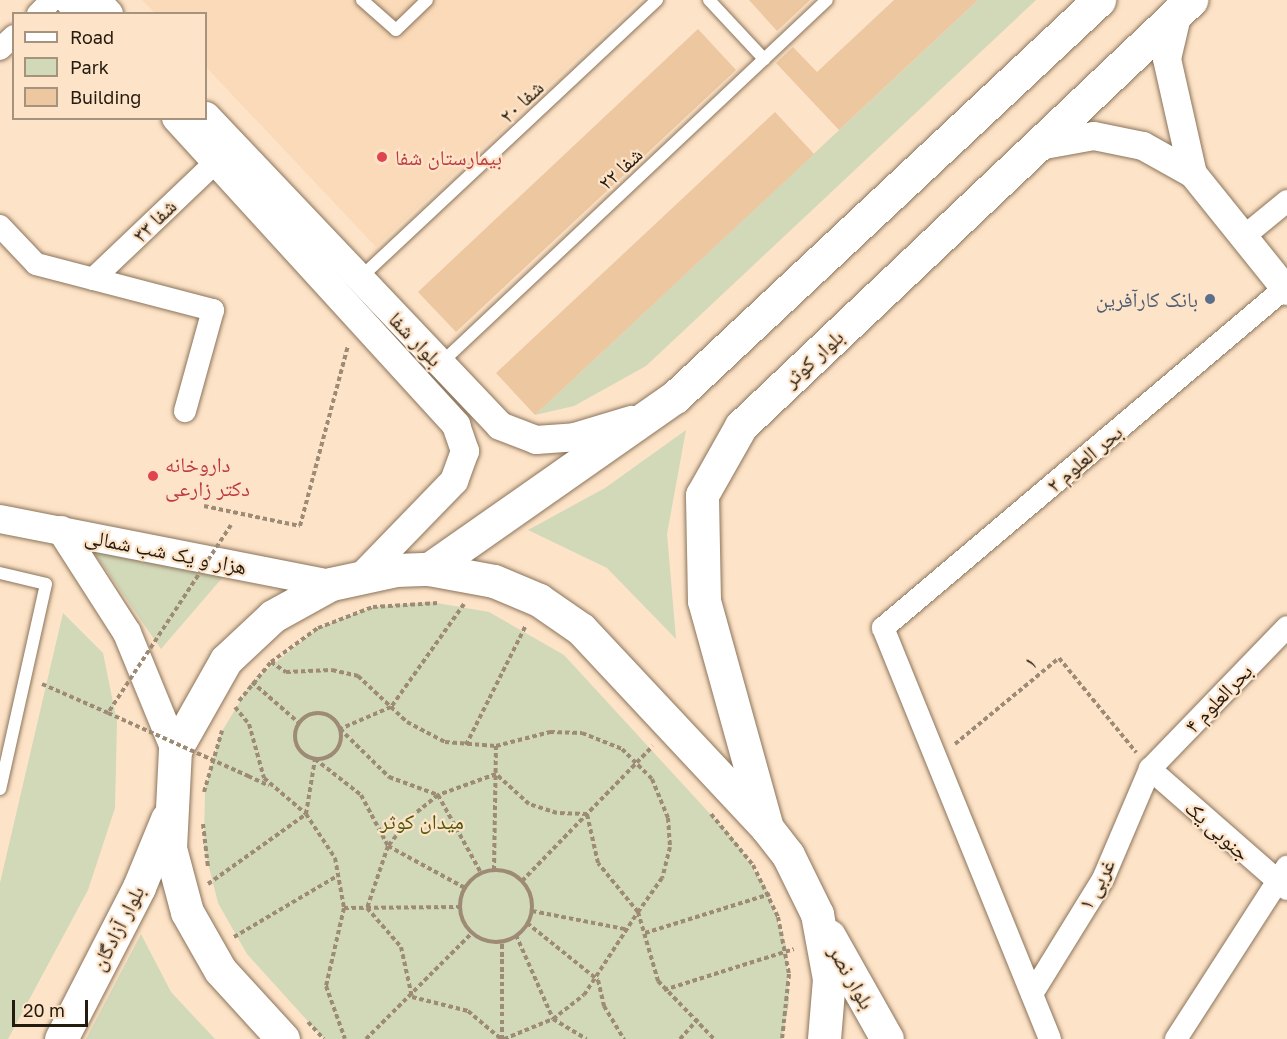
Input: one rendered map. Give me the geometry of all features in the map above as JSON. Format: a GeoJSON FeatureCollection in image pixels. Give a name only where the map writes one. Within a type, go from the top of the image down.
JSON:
{"type":"FeatureCollection","features":[{"type":"Feature","properties":{"kind":"main road"},"geometry":{"type":"LineString","coordinates":[[429,569],[675,397],[1099,0]]}},
{"type":"Feature","properties":{"kind":"main road","name":"بلوار کوثر"},"geometry":{"type":"LineString","coordinates":[[767,828],[704,601],[702,495],[741,426],[1039,146],[1184,6]]}},
{"type":"Feature","properties":{"kind":"main road"},"geometry":{"type":"LineString","coordinates":[[292,1027],[183,902],[168,815],[176,750],[226,660],[273,616],[331,584],[363,575],[429,569],[483,578],[532,614],[580,629],[661,737],[767,828],[804,883],[820,927],[829,979],[824,1039]]}},
{"type":"Feature","properties":{"kind":"main road","name":"بلوار آزادگان"},"geometry":{"type":"LineString","coordinates":[[61,1039],[139,887],[168,815]]}},
{"type":"Feature","properties":{"kind":"main road","name":"بلوار نصر"},"geometry":{"type":"LineString","coordinates":[[820,927],[887,1039]]}},
{"type":"Feature","properties":{"kind":"street"},"geometry":{"type":"LineString","coordinates":[[40,12],[52,0]]}},
{"type":"Feature","properties":{"kind":"street"},"geometry":{"type":"LineString","coordinates":[[68,0],[79,12]]}},
{"type":"Feature","properties":{"kind":"street"},"geometry":{"type":"LineString","coordinates":[[96,0],[107,12]]}},
{"type":"Feature","properties":{"kind":"street"},"geometry":{"type":"LineString","coordinates":[[1184,6],[1167,59],[1193,174]]}},
{"type":"Feature","properties":{"kind":"street"},"geometry":{"type":"LineString","coordinates":[[0,49],[12,38]]}},
{"type":"Feature","properties":{"kind":"street","name":"بلوار شفا"},"geometry":{"type":"LineString","coordinates":[[207,117],[358,279],[500,426],[536,440],[622,425],[675,397]]}},
{"type":"Feature","properties":{"kind":"street","name":"بلوار شفا"},"geometry":{"type":"LineString","coordinates":[[178,120],[456,425],[465,451],[454,481],[363,575]]}},
{"type":"Feature","properties":{"kind":"street"},"geometry":{"type":"LineString","coordinates":[[1039,146],[1104,138],[1143,146],[1193,174],[1242,238],[1286,290]]}},
{"type":"Feature","properties":{"kind":"street","name":"شفا ۳۳"},"geometry":{"type":"LineString","coordinates":[[93,279],[216,162]]}},
{"type":"Feature","properties":{"kind":"street"},"geometry":{"type":"LineString","coordinates":[[1242,238],[1287,201]]}},
{"type":"Feature","properties":{"kind":"street"},"geometry":{"type":"LineString","coordinates":[[0,226],[36,264],[213,310],[185,411]]}},
{"type":"Feature","properties":{"kind":"street","name":"بحر العلوم ۲"},"geometry":{"type":"LineString","coordinates":[[939,758],[883,627],[1286,290]]}},
{"type":"Feature","properties":{"kind":"street","name":"هزار و یک شب شمالی"},"geometry":{"type":"LineString","coordinates":[[0,519],[331,584]]}},
{"type":"Feature","properties":{"kind":"street"},"geometry":{"type":"LineString","coordinates":[[61,530],[128,633],[176,750]]}},
{"type":"Feature","properties":{"kind":"street","name":"بحرالعلوم ۴"},"geometry":{"type":"LineString","coordinates":[[1150,769],[1287,627]]}},
{"type":"Feature","properties":{"kind":"street"},"geometry":{"type":"LineString","coordinates":[[939,758],[1050,1039]]}},
{"type":"Feature","properties":{"kind":"street","name":"جنوبی یک"},"geometry":{"type":"LineString","coordinates":[[1150,769],[1284,880]]}},
{"type":"Feature","properties":{"kind":"street","name":"غربی ۱"},"geometry":{"type":"LineString","coordinates":[[1032,994],[1102,879],[1150,769]]}},
{"type":"Feature","properties":{"kind":"street"},"geometry":{"type":"LineString","coordinates":[[1176,1039],[1284,880]]}},
{"type":"Feature","properties":{"kind":"lane"},"geometry":{"type":"LineString","coordinates":[[362,0],[396,30],[427,0]]}},
{"type":"Feature","properties":{"kind":"lane","name":"شفا ۲۰"},"geometry":{"type":"LineString","coordinates":[[358,279],[657,0]]}},
{"type":"Feature","properties":{"kind":"lane"},"geometry":{"type":"LineString","coordinates":[[710,0],[764,59]]}},
{"type":"Feature","properties":{"kind":"lane","name":"شفا ۲۲"},"geometry":{"type":"LineString","coordinates":[[440,364],[827,0]]}},
{"type":"Feature","properties":{"kind":"lane"},"geometry":{"type":"LineString","coordinates":[[0,573],[46,584],[0,789]]}},
{"type":"Feature","properties":{"kind":"path"},"geometry":{"type":"LineString","coordinates":[[204,506],[300,526],[356,315]]}},
{"type":"Feature","properties":{"kind":"path"},"geometry":{"type":"LineString","coordinates":[[108,713],[231,525]]}},
{"type":"Feature","properties":{"kind":"path"},"geometry":{"type":"LineString","coordinates":[[340,729],[391,707],[483,578]]}},
{"type":"Feature","properties":{"kind":"path"},"geometry":{"type":"LineString","coordinates":[[230,716],[252,682],[271,662],[318,628],[364,610],[402,603],[471,608]]}},
{"type":"Feature","properties":{"kind":"path"},"geometry":{"type":"LineString","coordinates":[[516,623],[532,614]]}},
{"type":"Feature","properties":{"kind":"path"},"geometry":{"type":"LineString","coordinates":[[532,614],[533,633]]}},
{"type":"Feature","properties":{"kind":"path"},"geometry":{"type":"LineString","coordinates":[[466,745],[532,614]]}},
{"type":"Feature","properties":{"kind":"path","name":"۱"},"geometry":{"type":"LineString","coordinates":[[939,758],[1059,658],[1150,769]]}},
{"type":"Feature","properties":{"kind":"path"},"geometry":{"type":"LineString","coordinates":[[226,660],[299,723],[299,750],[315,759],[361,795],[388,846],[465,888]]}},
{"type":"Feature","properties":{"kind":"path"},"geometry":{"type":"LineString","coordinates":[[271,662],[286,672],[351,673],[425,734],[466,745],[495,746],[550,732],[582,733],[610,742],[638,761],[659,791],[670,832],[662,878],[625,929],[598,980],[553,1019],[502,1039]]}},
{"type":"Feature","properties":{"kind":"path"},"geometry":{"type":"LineString","coordinates":[[25,676],[273,788],[306,814],[327,842],[339,875],[344,908],[326,986],[345,1039]]}},
{"type":"Feature","properties":{"kind":"path"},"geometry":{"type":"LineString","coordinates":[[235,707],[249,724],[260,771],[273,788]]}},
{"type":"Feature","properties":{"kind":"path"},"geometry":{"type":"LineString","coordinates":[[299,723],[316,713],[327,714],[389,777],[438,795],[481,873]]}},
{"type":"Feature","properties":{"kind":"path"},"geometry":{"type":"LineString","coordinates":[[204,799],[225,724]]}},
{"type":"Feature","properties":{"kind":"path"},"geometry":{"type":"LineString","coordinates":[[315,759],[333,754],[340,729]]}},
{"type":"Feature","properties":{"kind":"path"},"geometry":{"type":"LineString","coordinates":[[643,740],[661,737]]}},
{"type":"Feature","properties":{"kind":"path"},"geometry":{"type":"LineString","coordinates":[[658,756],[661,737]]}},
{"type":"Feature","properties":{"kind":"path"},"geometry":{"type":"LineString","coordinates":[[522,881],[661,737]]}},
{"type":"Feature","properties":{"kind":"path"},"geometry":{"type":"LineString","coordinates":[[494,870],[495,746]]}},
{"type":"Feature","properties":{"kind":"path"},"geometry":{"type":"LineString","coordinates":[[183,902],[306,814],[315,759]]}},
{"type":"Feature","properties":{"kind":"path"},"geometry":{"type":"LineString","coordinates":[[367,908],[388,846],[438,795],[496,774]]}},
{"type":"Feature","properties":{"kind":"path"},"geometry":{"type":"LineString","coordinates":[[496,774],[536,807],[586,814]]}},
{"type":"Feature","properties":{"kind":"path"},"geometry":{"type":"LineString","coordinates":[[704,807],[753,865],[769,894],[786,952],[789,1003],[782,1039]]}},
{"type":"Feature","properties":{"kind":"path"},"geometry":{"type":"LineString","coordinates":[[586,814],[598,863],[638,912],[652,969],[664,990],[698,1019],[714,1039]]}},
{"type":"Feature","properties":{"kind":"path"},"geometry":{"type":"LineString","coordinates":[[202,818],[211,882],[215,893]]}},
{"type":"Feature","properties":{"kind":"path"},"geometry":{"type":"LineString","coordinates":[[472,933],[460,907],[465,888],[481,873],[494,870],[522,881]]}},
{"type":"Feature","properties":{"kind":"path"},"geometry":{"type":"LineString","coordinates":[[222,944],[339,875]]}},
{"type":"Feature","properties":{"kind":"path"},"geometry":{"type":"LineString","coordinates":[[472,933],[502,941],[516,935],[527,923],[532,911],[522,881]]}},
{"type":"Feature","properties":{"kind":"path"},"geometry":{"type":"LineString","coordinates":[[645,933],[804,883]]}},
{"type":"Feature","properties":{"kind":"path"},"geometry":{"type":"LineString","coordinates":[[344,908],[460,907]]}},
{"type":"Feature","properties":{"kind":"path"},"geometry":{"type":"LineString","coordinates":[[367,908],[401,946],[412,997]]}},
{"type":"Feature","properties":{"kind":"path"},"geometry":{"type":"LineString","coordinates":[[532,911],[625,929]]}},
{"type":"Feature","properties":{"kind":"path"},"geometry":{"type":"LineString","coordinates":[[527,923],[598,980],[604,1006],[624,1039]]}},
{"type":"Feature","properties":{"kind":"path"},"geometry":{"type":"LineString","coordinates":[[664,990],[786,952],[820,927]]}},
{"type":"Feature","properties":{"kind":"path"},"geometry":{"type":"LineString","coordinates":[[222,944],[231,930]]}},
{"type":"Feature","properties":{"kind":"path"},"geometry":{"type":"LineString","coordinates":[[366,1039],[412,997],[472,933]]}},
{"type":"Feature","properties":{"kind":"path"},"geometry":{"type":"LineString","coordinates":[[516,935],[553,1019],[586,1039]]}},
{"type":"Feature","properties":{"kind":"path"},"geometry":{"type":"LineString","coordinates":[[502,941],[502,1039]]}},
{"type":"Feature","properties":{"kind":"path"},"geometry":{"type":"LineString","coordinates":[[222,944],[241,945]]}},
{"type":"Feature","properties":{"kind":"path"},"geometry":{"type":"LineString","coordinates":[[412,997],[468,1011],[502,1039]]}},
{"type":"Feature","properties":{"kind":"path"},"geometry":{"type":"LineString","coordinates":[[680,1039],[698,1019]]}},
{"type":"Feature","properties":{"kind":"path"},"geometry":{"type":"LineString","coordinates":[[292,1027],[324,1039]]}},
{"type":"Feature","properties":{"kind":"shaded area","name":"بیمارستان شفا"},"geometry":{"type":"Polygon","coordinates":[[[142,0],[640,0],[376,247],[207,68],[207,12],[154,12],[142,0]]]}},
{"type":"Feature","properties":{"kind":"green space"},"geometry":{"type":"Polygon","coordinates":[[[978,0],[1036,0],[646,366],[574,406],[535,415],[978,0]]]}},
{"type":"Feature","properties":{"kind":"green space"},"geometry":{"type":"Polygon","coordinates":[[[686,430],[667,534],[676,639],[607,568],[528,530],[605,488],[686,430]]]}},
{"type":"Feature","properties":{"kind":"green space"},"geometry":{"type":"Polygon","coordinates":[[[87,542],[223,577],[161,649],[87,542]]]}},
{"type":"Feature","properties":{"kind":"green space","name":"میدان کوثر"},"geometry":{"type":"Polygon","coordinates":[[[431,602],[489,612],[564,655],[735,841],[767,890],[786,945],[789,1003],[782,1039],[324,1039],[247,954],[218,903],[204,847],[205,789],[221,733],[251,683],[318,628],[373,607],[431,602]]]}},
{"type":"Feature","properties":{"kind":"green space"},"geometry":{"type":"Polygon","coordinates":[[[63,613],[103,653],[117,722],[115,808],[88,890],[8,1039],[0,1039],[0,883],[63,613]]]}},
{"type":"Feature","properties":{"kind":"green space"},"geometry":{"type":"Polygon","coordinates":[[[141,934],[171,992],[215,1039],[86,1039],[141,934]]]}},
{"type":"Feature","properties":{"kind":"building"},"geometry":{"type":"Polygon","coordinates":[[[749,0],[810,0],[777,31],[749,0]]]}},
{"type":"Feature","properties":{"kind":"building"},"geometry":{"type":"Polygon","coordinates":[[[894,0],[978,0],[839,130],[776,63],[793,47],[817,72],[894,0]]]}},
{"type":"Feature","properties":{"kind":"building"},"geometry":{"type":"Polygon","coordinates":[[[698,29],[736,70],[456,332],[418,292],[698,29]]]}},
{"type":"Feature","properties":{"kind":"building"},"geometry":{"type":"Polygon","coordinates":[[[775,112],[814,154],[535,415],[496,373],[775,112]]]}},
{"type":"Feature","properties":{"kind":"place","name":"بیمارستان شفا"},"geometry":{"type":"Point","coordinates":[382,157]}},
{"type":"Feature","properties":{"kind":"place","name":"بانک کارآفرین"},"geometry":{"type":"Point","coordinates":[1210,299]}},
{"type":"Feature","properties":{"kind":"place","name":"داروخانه دکتر زارعی"},"geometry":{"type":"Point","coordinates":[153,476]}}]}
